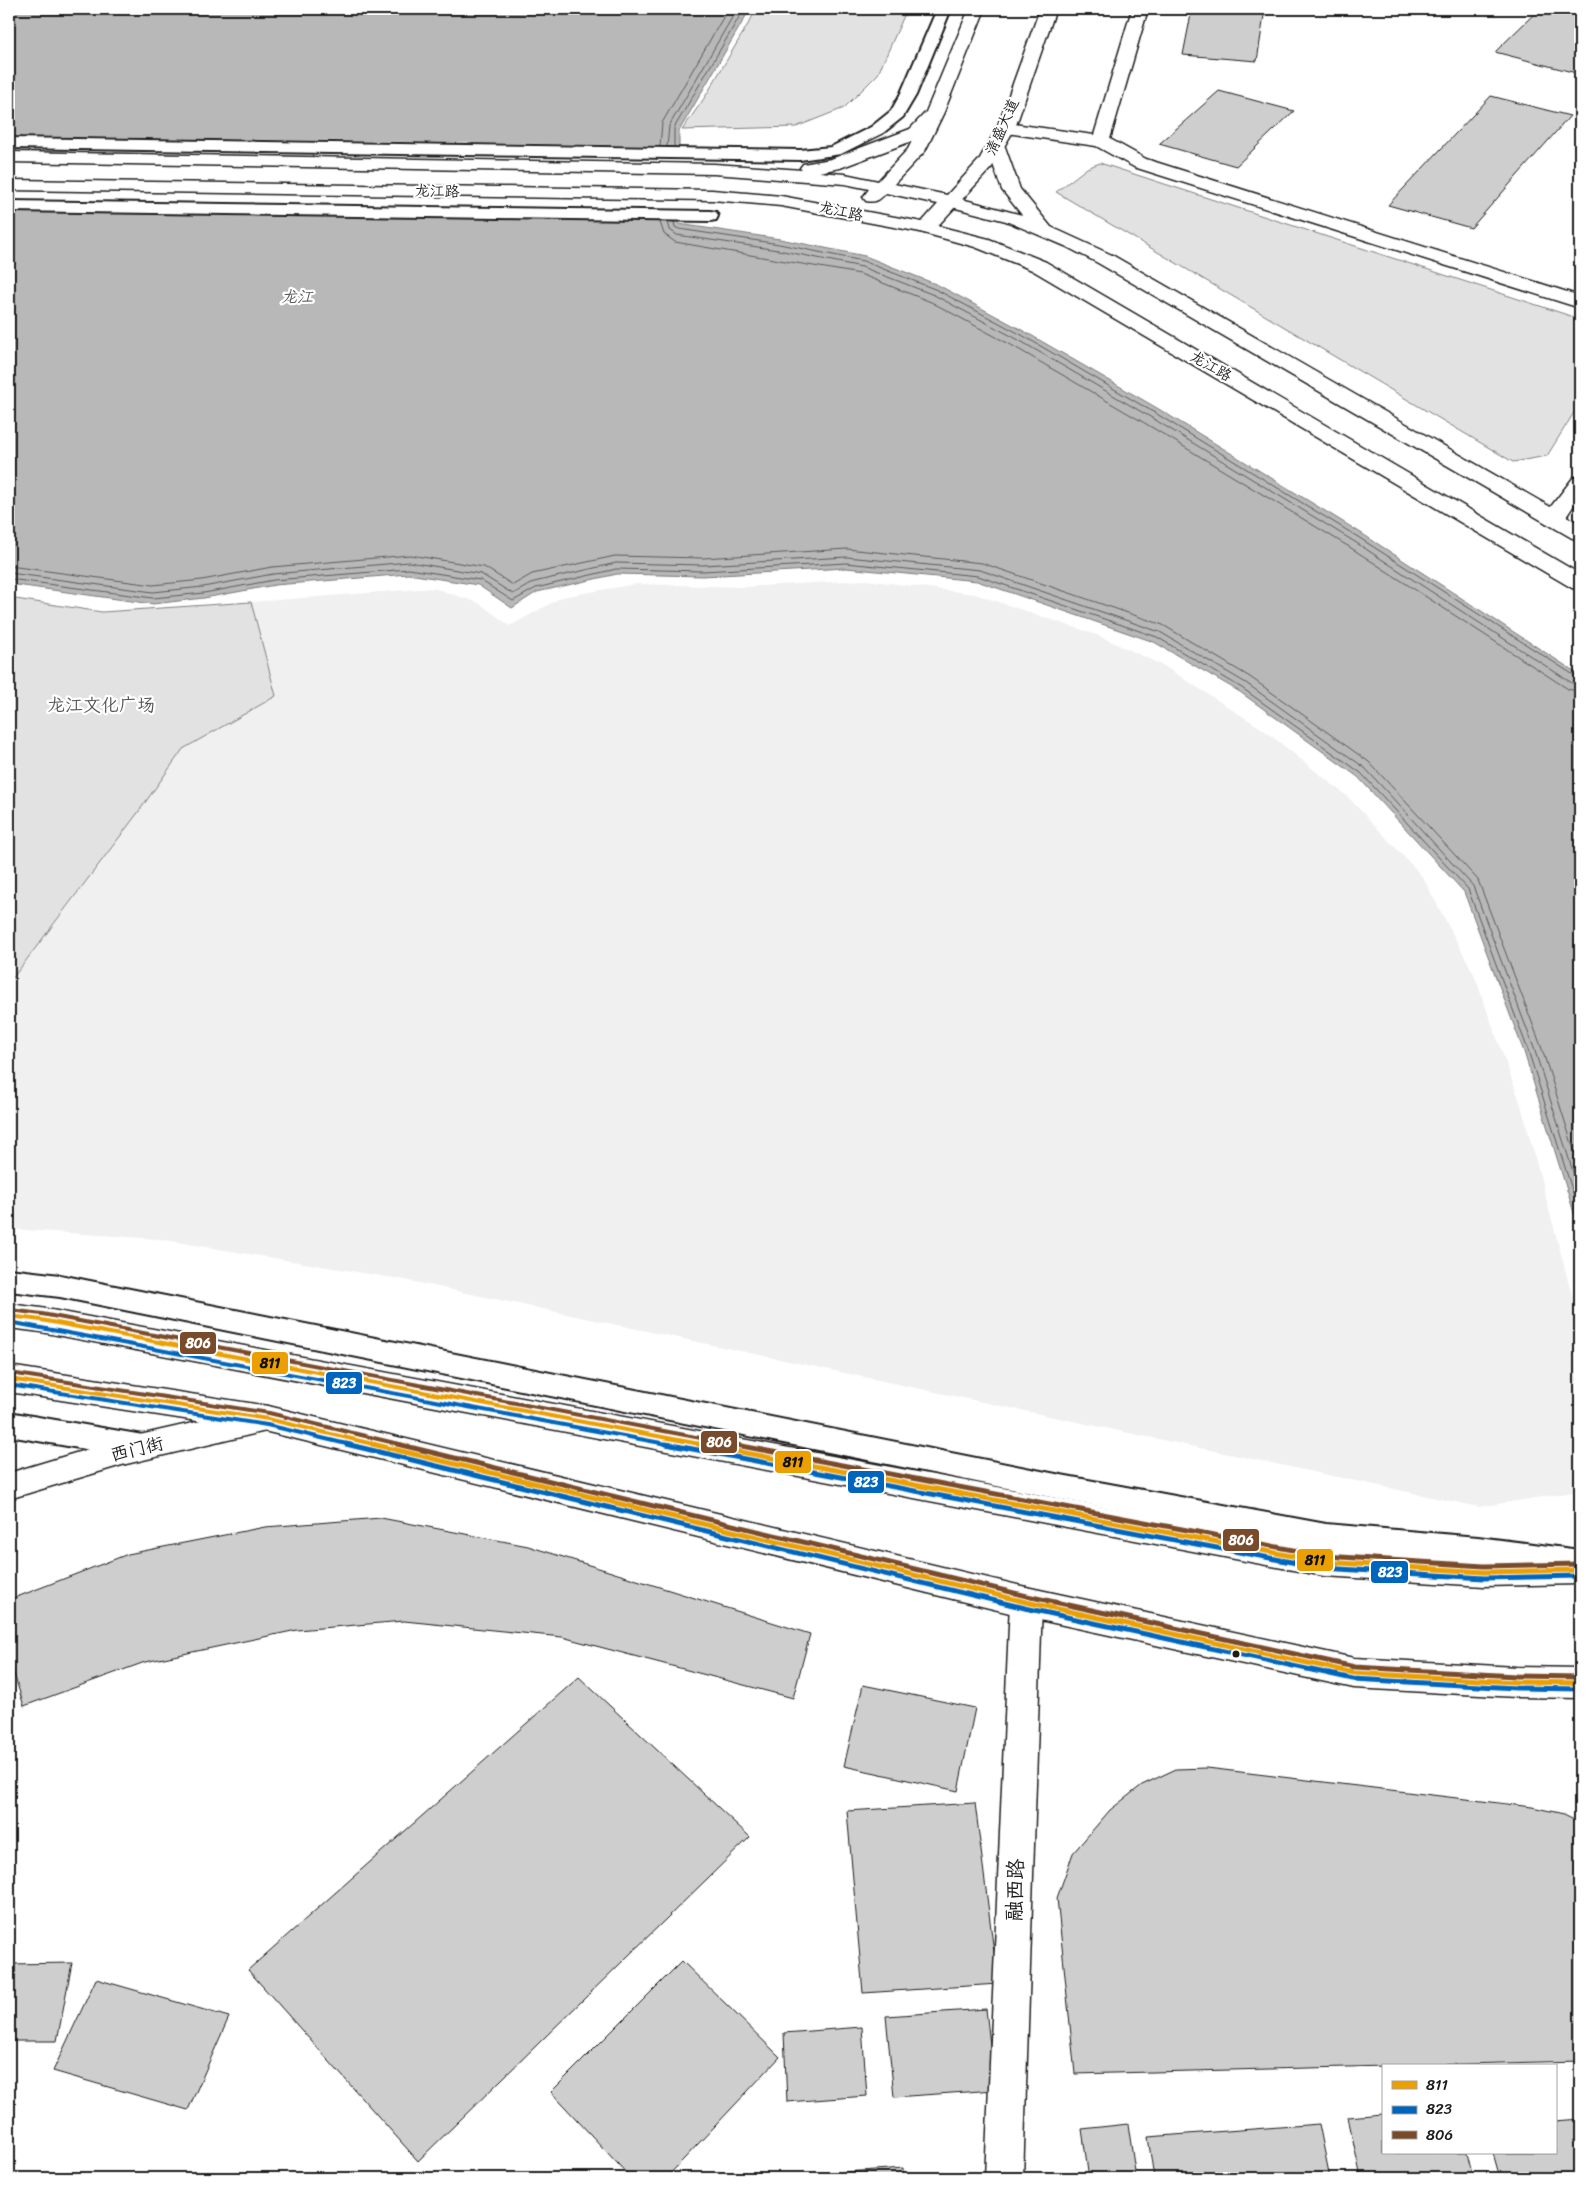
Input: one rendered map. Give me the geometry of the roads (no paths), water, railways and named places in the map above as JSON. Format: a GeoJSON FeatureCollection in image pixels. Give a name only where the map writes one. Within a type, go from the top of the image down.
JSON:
{"type":"FeatureCollection","features":[{"type":"Feature","properties":{"kind":"main road"},"geometry":{"type":"LineString","coordinates":[[856,215],[916,151],[935,112],[977,9]]}},
{"type":"Feature","properties":{"kind":"main road","name":"清盛大道"},"geometry":{"type":"LineString","coordinates":[[926,228],[986,163],[996,147],[1006,128],[1048,9]]}},
{"type":"Feature","properties":{"kind":"main road"},"geometry":{"type":"LineString","coordinates":[[1101,141],[1140,9]]}},
{"type":"Feature","properties":{"kind":"main road"},"geometry":{"type":"LineString","coordinates":[[781,173],[834,164],[866,154],[916,133],[935,112]]}},
{"type":"Feature","properties":{"kind":"main road"},"geometry":{"type":"LineString","coordinates":[[1006,128],[1101,141],[1140,163],[1580,302]]}},
{"type":"Feature","properties":{"kind":"main road"},"geometry":{"type":"LineString","coordinates":[[996,147],[1011,190],[1046,230]]}},
{"type":"Feature","properties":{"kind":"main road","name":"龙江路"},"geometry":{"type":"LineString","coordinates":[[9,157],[716,162],[781,173],[845,179],[950,201],[1012,217],[1046,230],[1105,259],[1580,533]]}},
{"type":"Feature","properties":{"kind":"main road","name":"龙江路"},"geometry":{"type":"LineString","coordinates":[[9,185],[712,195],[780,201],[926,228],[982,243],[1039,266],[1580,583]]}},
{"type":"Feature","properties":{"kind":"main road"},"geometry":{"type":"LineString","coordinates":[[1554,518],[1580,482]]}},
{"type":"Feature","properties":{"kind":"main road"},"geometry":{"type":"LineString","coordinates":[[9,1316],[50,1321],[1324,1562],[1484,1572],[1580,1570]]}},
{"type":"Feature","properties":{"kind":"main road"},"geometry":{"type":"LineString","coordinates":[[9,1379],[268,1419],[1026,1602],[1354,1673],[1516,1682],[1580,1683]]}},
{"type":"Feature","properties":{"kind":"main road","name":"西门街"},"geometry":{"type":"LineString","coordinates":[[9,1486],[143,1447],[268,1419]]}},
{"type":"Feature","properties":{"kind":"main road","name":"融西路"},"geometry":{"type":"LineString","coordinates":[[1004,2178],[1026,1602]]}},
{"type":"Feature","properties":{"kind":"lane"},"geometry":{"type":"LineString","coordinates":[[9,143],[716,162],[835,151],[877,130],[896,114],[908,95],[944,9]]}},
{"type":"Feature","properties":{"kind":"lane"},"geometry":{"type":"LineString","coordinates":[[9,206],[710,216]]}},
{"type":"Feature","properties":{"kind":"lane"},"geometry":{"type":"LineString","coordinates":[[9,1280],[60,1286],[1042,1483],[1326,1537],[1478,1550],[1580,1562]]}},
{"type":"Feature","properties":{"kind":"lane"},"geometry":{"type":"LineString","coordinates":[[9,1424],[143,1447]]}},
{"type":"Feature","properties":{"kind":"water","name":"龙江"},"geometry":{"type":"Polygon","coordinates":[[[22,9],[750,9],[679,131],[679,224],[780,239],[865,256],[938,285],[1022,330],[1157,408],[1361,533],[1580,675],[1580,1232],[1524,1052],[1464,892],[1358,777],[1240,692],[1154,642],[977,581],[846,568],[703,576],[617,574],[537,592],[512,608],[478,585],[408,574],[275,585],[204,598],[153,604],[9,584],[9,16],[22,9]]]}},
{"type":"Feature","properties":{"kind":"park label","name":"龙江文化广场"},"geometry":{"type":"Point","coordinates":[101,705]}}]}
